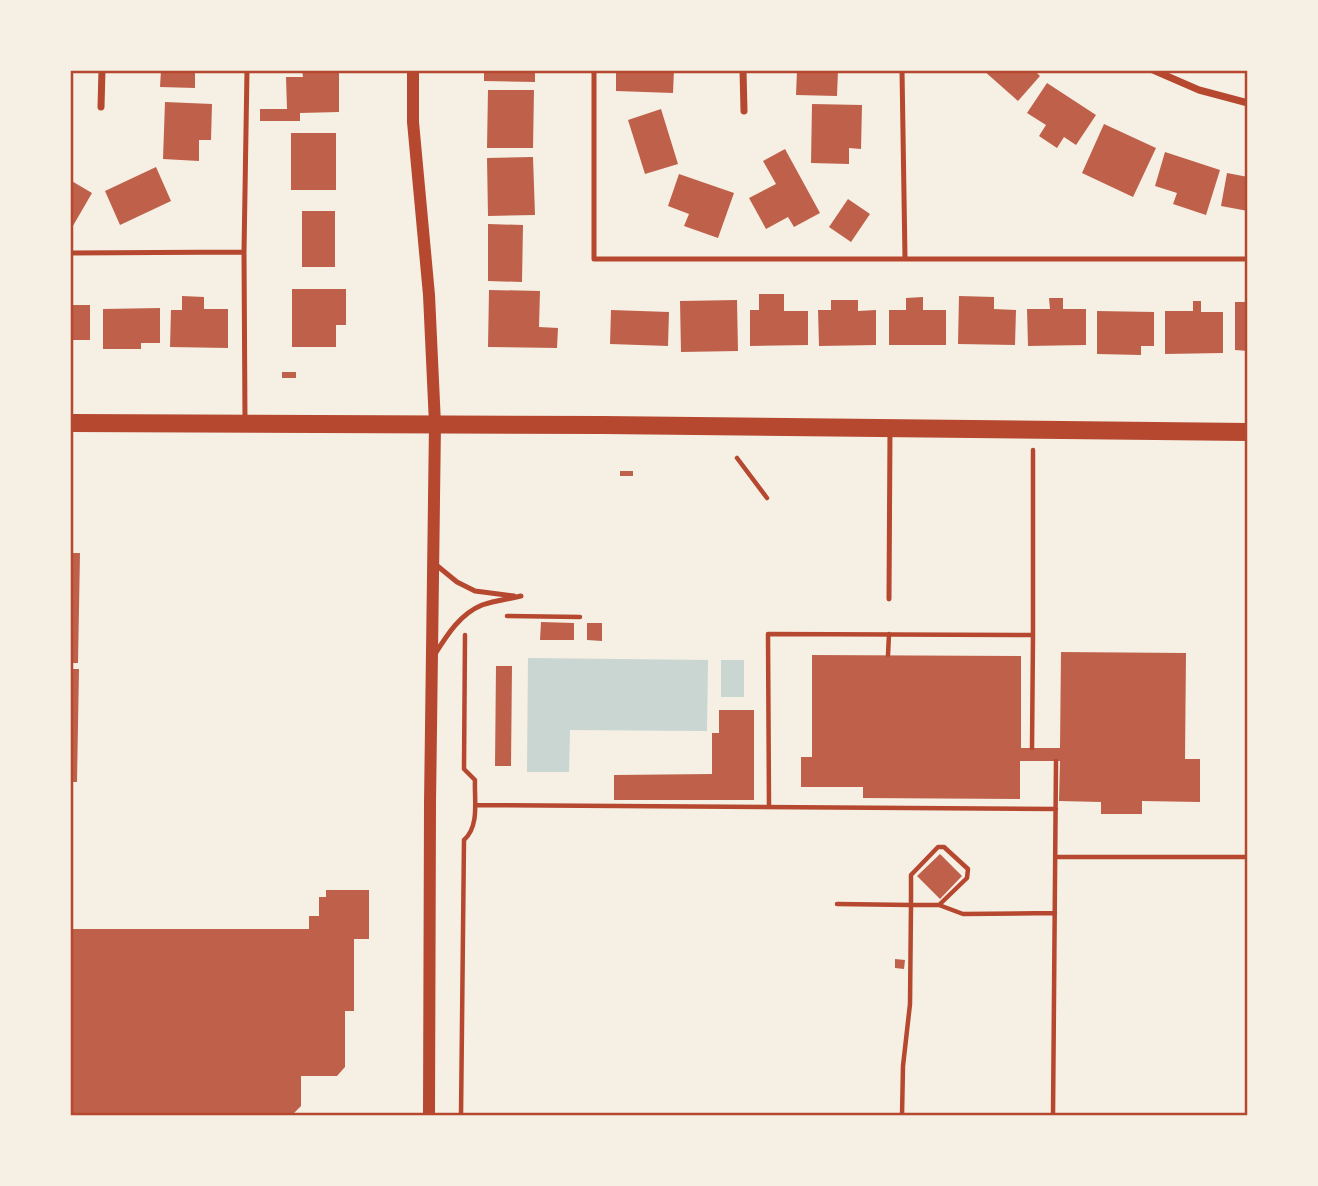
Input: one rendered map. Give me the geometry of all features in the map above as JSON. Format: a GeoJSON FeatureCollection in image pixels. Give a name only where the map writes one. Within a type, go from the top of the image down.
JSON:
{"type":"FeatureCollection","features":[{"type":"Feature","properties":{"kind":"main road"},"geometry":{"type":"LineString","coordinates":[[70,423],[1248,432]]}},
{"type":"Feature","properties":{"kind":"street"},"geometry":{"type":"LineString","coordinates":[[101,107],[102,70]]}},
{"type":"Feature","properties":{"kind":"street"},"geometry":{"type":"LineString","coordinates":[[412,70],[413,122],[429,295],[435,424],[429,1116]]}},
{"type":"Feature","properties":{"kind":"street"},"geometry":{"type":"LineString","coordinates":[[743,70],[744,111]]}},
{"type":"Feature","properties":{"kind":"street"},"geometry":{"type":"LineString","coordinates":[[1153,70],[1199,90],[1248,103]]}},
{"type":"Feature","properties":{"kind":"lane"},"geometry":{"type":"LineString","coordinates":[[246,424],[244,252],[247,70]]}},
{"type":"Feature","properties":{"kind":"lane"},"geometry":{"type":"LineString","coordinates":[[594,70],[594,259],[1248,259]]}},
{"type":"Feature","properties":{"kind":"lane"},"geometry":{"type":"LineString","coordinates":[[902,70],[905,258]]}},
{"type":"Feature","properties":{"kind":"lane"},"geometry":{"type":"LineString","coordinates":[[70,253],[244,252]]}},
{"type":"Feature","properties":{"kind":"lane"},"geometry":{"type":"LineString","coordinates":[[888,599],[890,428]]}},
{"type":"Feature","properties":{"kind":"lane"},"geometry":{"type":"LineString","coordinates":[[432,660],[447,634],[464,616],[482,605],[521,596],[475,591],[457,582],[433,563]]}},
{"type":"Feature","properties":{"kind":"path"},"geometry":{"type":"LineString","coordinates":[[1032,748],[1034,429]]}},
{"type":"Feature","properties":{"kind":"path"},"geometry":{"type":"LineString","coordinates":[[737,458],[767,498]]}},
{"type":"Feature","properties":{"kind":"path"},"geometry":{"type":"LineString","coordinates":[[498,616],[580,617]]}},
{"type":"Feature","properties":{"kind":"path"},"geometry":{"type":"LineString","coordinates":[[461,1116],[464,840],[473,827],[475,805],[475,780],[464,769],[465,636],[470,625]]}},
{"type":"Feature","properties":{"kind":"path"},"geometry":{"type":"LineString","coordinates":[[769,807],[768,634],[1033,635]]}},
{"type":"Feature","properties":{"kind":"path"},"geometry":{"type":"LineString","coordinates":[[888,634],[888,655]]}},
{"type":"Feature","properties":{"kind":"path"},"geometry":{"type":"LineString","coordinates":[[1053,1116],[1056,761]]}},
{"type":"Feature","properties":{"kind":"path"},"geometry":{"type":"LineString","coordinates":[[475,805],[1056,809]]}},
{"type":"Feature","properties":{"kind":"path"},"geometry":{"type":"LineString","coordinates":[[902,1116],[903,1066],[910,1004],[911,875],[937,847],[944,847],[968,869],[967,878],[939,905]]}},
{"type":"Feature","properties":{"kind":"path"},"geometry":{"type":"LineString","coordinates":[[1056,857],[1248,857]]}},
{"type":"Feature","properties":{"kind":"path"},"geometry":{"type":"LineString","coordinates":[[837,904],[939,905],[963,914],[1055,913]]}},
{"type":"Feature","properties":{"kind":"shaded area"},"geometry":{"type":"Polygon","coordinates":[[[528,658],[708,660],[707,731],[570,730],[569,772],[527,772],[528,658]]]}},
{"type":"Feature","properties":{"kind":"shaded area"},"geometry":{"type":"Polygon","coordinates":[[[721,660],[744,660],[744,697],[721,697],[721,660]]]}},
{"type":"Feature","properties":{"kind":"building"},"geometry":{"type":"Polygon","coordinates":[[[161,70],[195,70],[195,88],[160,87],[161,70]]]}},
{"type":"Feature","properties":{"kind":"building"},"geometry":{"type":"Polygon","coordinates":[[[302,70],[339,70],[339,112],[300,113],[300,121],[260,121],[260,109],[287,109],[286,77],[303,77],[302,70]]]}},
{"type":"Feature","properties":{"kind":"building"},"geometry":{"type":"Polygon","coordinates":[[[484,70],[535,70],[535,82],[484,81],[484,70]]]}},
{"type":"Feature","properties":{"kind":"building"},"geometry":{"type":"Polygon","coordinates":[[[616,70],[674,70],[673,93],[616,91],[616,70]]]}},
{"type":"Feature","properties":{"kind":"building"},"geometry":{"type":"Polygon","coordinates":[[[797,70],[838,70],[837,96],[796,95],[797,70]]]}},
{"type":"Feature","properties":{"kind":"building"},"geometry":{"type":"Polygon","coordinates":[[[983,70],[1034,70],[1040,76],[1018,101],[983,70]]]}},
{"type":"Feature","properties":{"kind":"building"},"geometry":{"type":"Polygon","coordinates":[[[1047,83],[1096,115],[1076,145],[1064,137],[1057,148],[1039,136],[1046,125],[1027,113],[1047,83]]]}},
{"type":"Feature","properties":{"kind":"building"},"geometry":{"type":"Polygon","coordinates":[[[488,90],[534,90],[533,148],[487,148],[488,90]]]}},
{"type":"Feature","properties":{"kind":"building"},"geometry":{"type":"Polygon","coordinates":[[[165,102],[212,104],[211,140],[199,140],[199,161],[163,159],[165,102]]]}},
{"type":"Feature","properties":{"kind":"building"},"geometry":{"type":"Polygon","coordinates":[[[812,104],[862,105],[861,149],[849,148],[849,164],[811,163],[812,104]]]}},
{"type":"Feature","properties":{"kind":"building"},"geometry":{"type":"Polygon","coordinates":[[[661,109],[678,164],[645,174],[628,120],[661,109]]]}},
{"type":"Feature","properties":{"kind":"building"},"geometry":{"type":"Polygon","coordinates":[[[1104,124],[1156,148],[1133,197],[1082,173],[1104,124]]]}},
{"type":"Feature","properties":{"kind":"building"},"geometry":{"type":"Polygon","coordinates":[[[291,133],[336,133],[336,190],[291,190],[291,133]]]}},
{"type":"Feature","properties":{"kind":"building"},"geometry":{"type":"Polygon","coordinates":[[[785,149],[820,213],[794,227],[788,217],[766,229],[749,198],[776,184],[763,161],[785,149]]]}},
{"type":"Feature","properties":{"kind":"building"},"geometry":{"type":"Polygon","coordinates":[[[1165,152],[1220,170],[1206,215],[1173,204],[1177,193],[1155,186],[1165,152]]]}},
{"type":"Feature","properties":{"kind":"building"},"geometry":{"type":"Polygon","coordinates":[[[533,157],[535,215],[488,216],[487,158],[533,157]]]}},
{"type":"Feature","properties":{"kind":"building"},"geometry":{"type":"Polygon","coordinates":[[[156,167],[171,201],[120,225],[105,191],[156,167]]]}},
{"type":"Feature","properties":{"kind":"building"},"geometry":{"type":"Polygon","coordinates":[[[1227,173],[1248,177],[1248,211],[1221,206],[1227,173]]]}},
{"type":"Feature","properties":{"kind":"building"},"geometry":{"type":"Polygon","coordinates":[[[679,174],[734,193],[718,238],[684,226],[689,214],[668,206],[679,174]]]}},
{"type":"Feature","properties":{"kind":"building"},"geometry":{"type":"Polygon","coordinates":[[[70,180],[92,193],[70,231],[70,180]]]}},
{"type":"Feature","properties":{"kind":"building"},"geometry":{"type":"Polygon","coordinates":[[[848,199],[870,214],[851,242],[829,227],[848,199]]]}},
{"type":"Feature","properties":{"kind":"building"},"geometry":{"type":"Polygon","coordinates":[[[302,211],[335,211],[335,267],[302,267],[302,211]]]}},
{"type":"Feature","properties":{"kind":"building"},"geometry":{"type":"Polygon","coordinates":[[[488,224],[523,225],[522,282],[488,281],[488,224]]]}},
{"type":"Feature","properties":{"kind":"building"},"geometry":{"type":"Polygon","coordinates":[[[292,289],[346,289],[346,325],[336,325],[336,347],[292,347],[292,289]]]}},
{"type":"Feature","properties":{"kind":"building"},"geometry":{"type":"Polygon","coordinates":[[[489,290],[540,291],[539,327],[558,328],[557,348],[488,347],[489,290]]]}},
{"type":"Feature","properties":{"kind":"building"},"geometry":{"type":"Polygon","coordinates":[[[73,293],[73,305],[90,305],[90,340],[70,340],[70,294],[73,293]]]}},
{"type":"Feature","properties":{"kind":"building"},"geometry":{"type":"Polygon","coordinates":[[[759,294],[784,294],[784,311],[808,311],[808,345],[750,346],[750,310],[759,310],[759,294]]]}},
{"type":"Feature","properties":{"kind":"building"},"geometry":{"type":"Polygon","coordinates":[[[182,296],[204,297],[204,309],[228,309],[228,348],[170,347],[171,310],[182,310],[182,296]]]}},
{"type":"Feature","properties":{"kind":"building"},"geometry":{"type":"Polygon","coordinates":[[[959,296],[994,297],[994,309],[1016,310],[1015,345],[958,344],[959,296]]]}},
{"type":"Feature","properties":{"kind":"building"},"geometry":{"type":"Polygon","coordinates":[[[923,297],[923,310],[946,310],[946,345],[889,345],[889,310],[906,310],[906,298],[923,297]]]}},
{"type":"Feature","properties":{"kind":"building"},"geometry":{"type":"Polygon","coordinates":[[[1049,298],[1063,298],[1063,309],[1086,309],[1086,345],[1028,346],[1027,309],[1050,309],[1049,298]]]}},
{"type":"Feature","properties":{"kind":"building"},"geometry":{"type":"Polygon","coordinates":[[[737,300],[738,351],[681,352],[680,301],[737,300]]]}},
{"type":"Feature","properties":{"kind":"building"},"geometry":{"type":"Polygon","coordinates":[[[831,300],[858,300],[858,311],[876,310],[876,345],[819,346],[818,310],[831,310],[831,300]]]}},
{"type":"Feature","properties":{"kind":"building"},"geometry":{"type":"Polygon","coordinates":[[[1193,301],[1201,301],[1201,312],[1223,312],[1223,353],[1165,354],[1165,311],[1193,311],[1193,301]]]}},
{"type":"Feature","properties":{"kind":"building"},"geometry":{"type":"Polygon","coordinates":[[[1235,302],[1248,302],[1248,351],[1235,350],[1235,302]]]}},
{"type":"Feature","properties":{"kind":"building"},"geometry":{"type":"Polygon","coordinates":[[[160,308],[160,343],[141,343],[141,349],[103,349],[103,309],[160,308]]]}},
{"type":"Feature","properties":{"kind":"building"},"geometry":{"type":"Polygon","coordinates":[[[611,310],[669,312],[668,346],[610,344],[611,310]]]}},
{"type":"Feature","properties":{"kind":"building"},"geometry":{"type":"Polygon","coordinates":[[[1097,311],[1154,312],[1154,346],[1141,346],[1141,355],[1097,354],[1097,311]]]}},
{"type":"Feature","properties":{"kind":"building"},"geometry":{"type":"Polygon","coordinates":[[[282,372],[296,372],[296,378],[282,378],[282,372]]]}},
{"type":"Feature","properties":{"kind":"building"},"geometry":{"type":"Polygon","coordinates":[[[620,471],[633,471],[633,476],[620,476],[620,471]]]}},
{"type":"Feature","properties":{"kind":"building"},"geometry":{"type":"Polygon","coordinates":[[[70,553],[80,553],[78,663],[70,663],[70,553]]]}},
{"type":"Feature","properties":{"kind":"building"},"geometry":{"type":"Polygon","coordinates":[[[541,622],[574,623],[574,640],[540,640],[541,622]]]}},
{"type":"Feature","properties":{"kind":"building"},"geometry":{"type":"Polygon","coordinates":[[[587,623],[602,623],[602,641],[587,640],[587,623]]]}},
{"type":"Feature","properties":{"kind":"building"},"geometry":{"type":"Polygon","coordinates":[[[1061,652],[1186,653],[1185,759],[1200,759],[1200,802],[1142,801],[1142,814],[1101,814],[1101,802],[1059,801],[1060,761],[1020,761],[1020,799],[863,798],[863,787],[801,787],[801,757],[812,757],[812,655],[1021,656],[1021,748],[1060,748],[1061,652]]]}},
{"type":"Feature","properties":{"kind":"building"},"geometry":{"type":"Polygon","coordinates":[[[496,666],[512,666],[511,766],[495,766],[496,666]]]}},
{"type":"Feature","properties":{"kind":"building"},"geometry":{"type":"Polygon","coordinates":[[[70,669],[79,669],[77,782],[70,782],[70,669]]]}},
{"type":"Feature","properties":{"kind":"building"},"geometry":{"type":"Polygon","coordinates":[[[719,710],[754,710],[754,800],[614,800],[614,775],[712,774],[712,733],[719,733],[719,710]]]}},
{"type":"Feature","properties":{"kind":"building"},"geometry":{"type":"Polygon","coordinates":[[[940,854],[962,876],[940,899],[917,876],[940,854]]]}},
{"type":"Feature","properties":{"kind":"building"},"geometry":{"type":"Polygon","coordinates":[[[326,890],[369,890],[369,939],[354,939],[354,1011],[345,1011],[345,1067],[337,1076],[301,1076],[301,1106],[291,1116],[70,1116],[70,929],[309,929],[309,916],[319,916],[319,897],[326,897],[326,890]]]}},
{"type":"Feature","properties":{"kind":"building"},"geometry":{"type":"Polygon","coordinates":[[[895,959],[905,960],[904,969],[895,968],[895,959]]]}}]}
